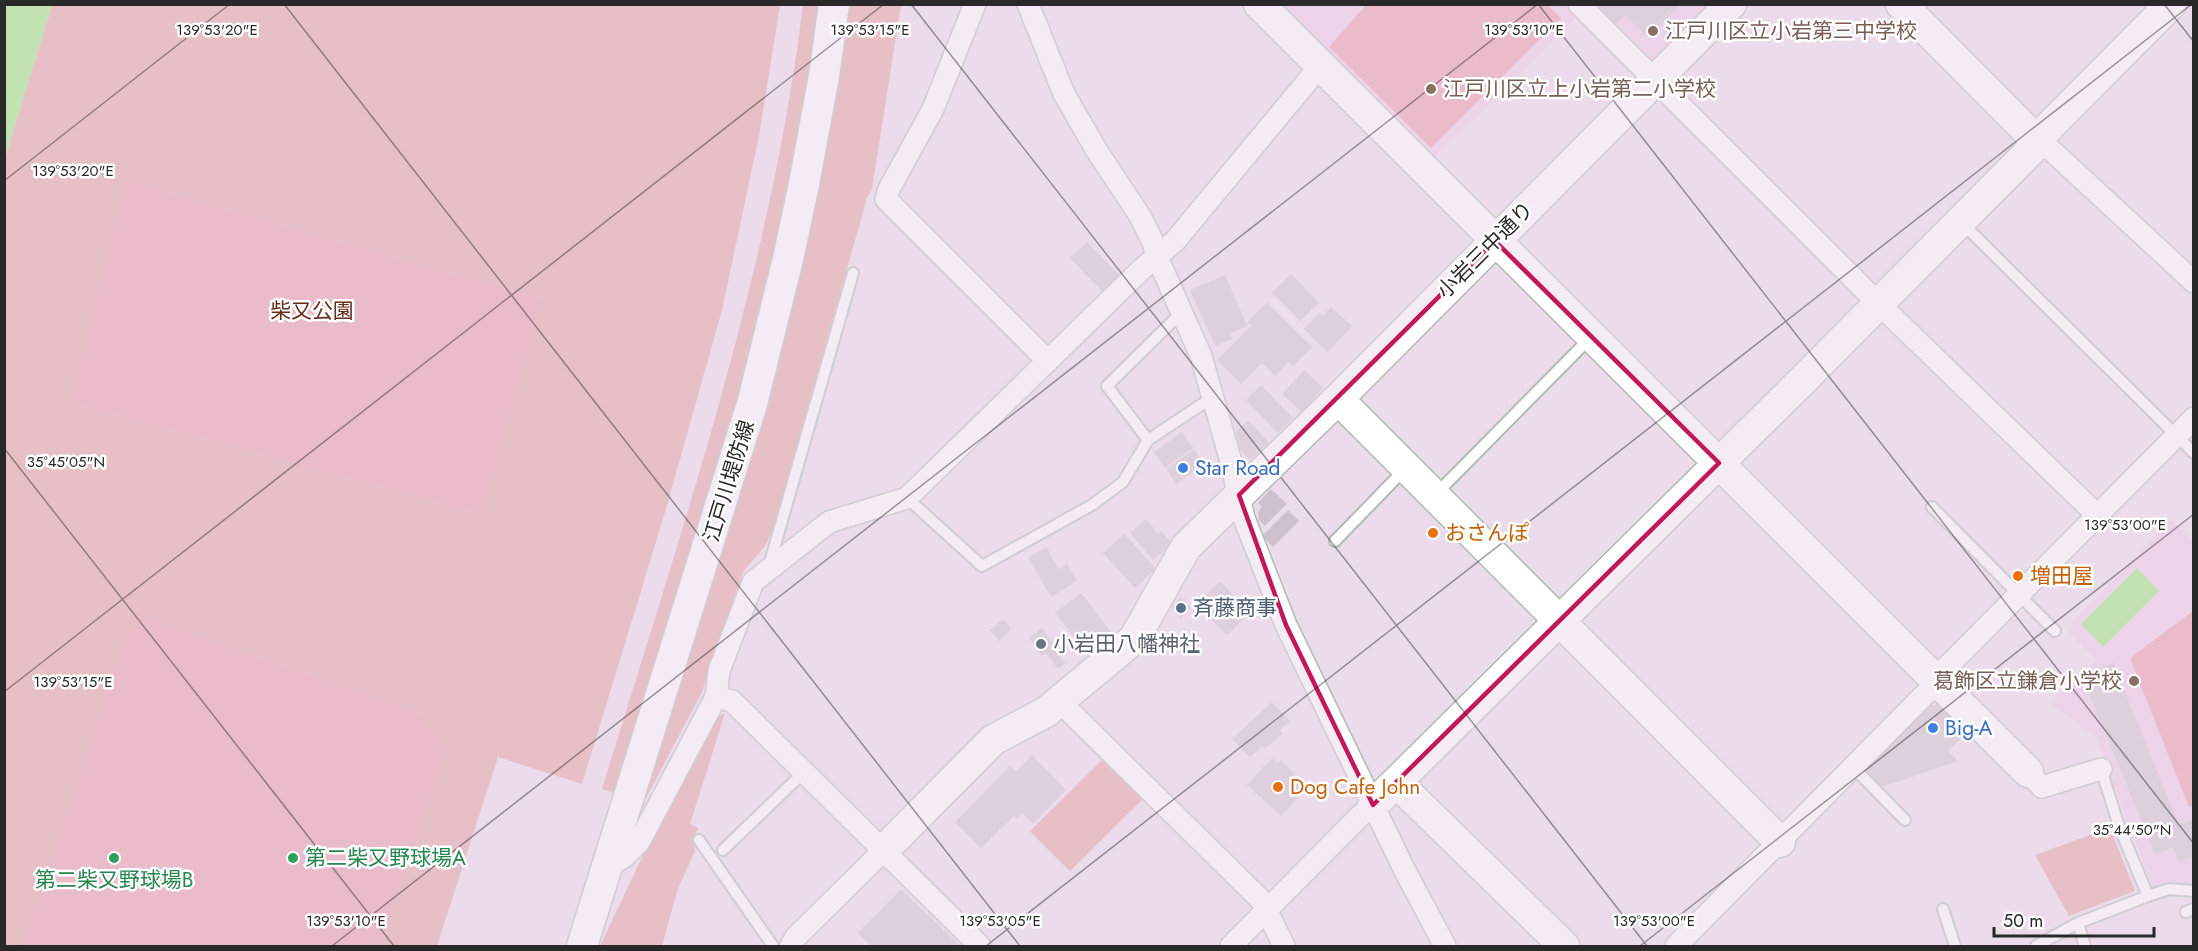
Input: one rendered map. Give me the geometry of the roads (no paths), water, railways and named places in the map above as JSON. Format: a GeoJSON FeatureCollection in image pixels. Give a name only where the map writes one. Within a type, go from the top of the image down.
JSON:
{"type":"FeatureCollection","features":[{"type":"Feature","properties":{"kind":"street","name":"江戸川堤防線"},"geometry":{"type":"LineString","coordinates":[[582,946],[752,404],[804,184],[824,76],[834,4]]}},
{"type":"Feature","properties":{"kind":"street"},"geometry":{"type":"LineString","coordinates":[[975,4],[933,109],[919,131],[886,199],[1048,361]]}},
{"type":"Feature","properties":{"kind":"street"},"geometry":{"type":"LineString","coordinates":[[1028,4],[1064,94],[1097,151],[1140,216],[1153,242],[1201,356],[1244,518],[1286,625],[1373,805],[1445,946]]}},
{"type":"Feature","properties":{"kind":"street"},"geometry":{"type":"LineString","coordinates":[[1259,4],[2042,787],[2100,769]]}},
{"type":"Feature","properties":{"kind":"street"},"geometry":{"type":"LineString","coordinates":[[1580,4],[1880,304],[2097,515]]}},
{"type":"Feature","properties":{"kind":"street","name":"小岩三中通り"},"geometry":{"type":"LineString","coordinates":[[883,850],[993,740],[1046,712],[1134,639],[1186,547],[1338,399],[1731,4]]}},
{"type":"Feature","properties":{"kind":"street"},"geometry":{"type":"LineString","coordinates":[[1901,4],[2037,139],[2193,282]]}},
{"type":"Feature","properties":{"kind":"street"},"geometry":{"type":"LineString","coordinates":[[1231,946],[1880,304],[2039,142],[2037,139],[2171,4]]}},
{"type":"Feature","properties":{"kind":"street"},"geometry":{"type":"LineString","coordinates":[[607,867],[624,857],[639,842],[716,697],[719,671],[753,582],[829,522],[907,498],[1143,268],[1175,241],[1320,66]]}},
{"type":"Feature","properties":{"kind":"street"},"geometry":{"type":"LineString","coordinates":[[1338,399],[1780,842]]}},
{"type":"Feature","properties":{"kind":"street"},"geometry":{"type":"LineString","coordinates":[[1676,946],[2193,418]]}},
{"type":"Feature","properties":{"kind":"street"},"geometry":{"type":"LineString","coordinates":[[716,697],[732,701],[980,946]]}},
{"type":"Feature","properties":{"kind":"street"},"geometry":{"type":"LineString","coordinates":[[1059,701],[1262,901],[1284,946]]}},
{"type":"Feature","properties":{"kind":"street"},"geometry":{"type":"LineString","coordinates":[[1397,783],[1564,946]]}},
{"type":"Feature","properties":{"kind":"street"},"geometry":{"type":"LineString","coordinates":[[791,946],[795,938],[883,850]]}},
{"type":"Feature","properties":{"kind":"lane"},"geometry":{"type":"LineString","coordinates":[[1961,222],[2193,453]]}},
{"type":"Feature","properties":{"kind":"lane"},"geometry":{"type":"LineString","coordinates":[[768,569],[853,273]]}},
{"type":"Feature","properties":{"kind":"lane"},"geometry":{"type":"LineString","coordinates":[[1148,440],[1107,386],[1182,312]]}},
{"type":"Feature","properties":{"kind":"lane"},"geometry":{"type":"LineString","coordinates":[[1434,495],[1591,336]]}},
{"type":"Feature","properties":{"kind":"lane"},"geometry":{"type":"LineString","coordinates":[[907,498],[982,566],[1092,505],[1123,482],[1148,440],[1213,397]]}},
{"type":"Feature","properties":{"kind":"lane"},"geometry":{"type":"LineString","coordinates":[[1335,541],[1407,468]]}},
{"type":"Feature","properties":{"kind":"lane"},"geometry":{"type":"LineString","coordinates":[[1932,507],[2055,631]]}},
{"type":"Feature","properties":{"kind":"lane"},"geometry":{"type":"LineString","coordinates":[[1853,767],[1905,820]]}},
{"type":"Feature","properties":{"kind":"lane"},"geometry":{"type":"LineString","coordinates":[[2100,769],[2119,826],[2148,896]]}},
{"type":"Feature","properties":{"kind":"lane"},"geometry":{"type":"LineString","coordinates":[[723,850],[804,772]]}},
{"type":"Feature","properties":{"kind":"lane"},"geometry":{"type":"LineString","coordinates":[[699,840],[773,946]]}},
{"type":"Feature","properties":{"kind":"lane"},"geometry":{"type":"LineString","coordinates":[[2036,946],[2078,923],[2148,896],[2169,889],[2193,891]]}},
{"type":"Feature","properties":{"kind":"lane"},"geometry":{"type":"LineString","coordinates":[[1943,909],[1955,946]]}},
{"type":"Feature","properties":{"kind":"lane"},"geometry":{"type":"LineString","coordinates":[[2078,923],[2085,946]]}},
{"type":"Feature","properties":{"kind":"place","name":"江戸川区立小岩第三中学校"},"geometry":{"type":"Point","coordinates":[1653,31]}},
{"type":"Feature","properties":{"kind":"place","name":"江戸川区立上小岩第二小学校"},"geometry":{"type":"Point","coordinates":[1431,89]}},
{"type":"Feature","properties":{"kind":"place","name":"Star Road"},"geometry":{"type":"Point","coordinates":[1183,468]}},
{"type":"Feature","properties":{"kind":"place","name":"おさんぽ"},"geometry":{"type":"Point","coordinates":[1433,533]}},
{"type":"Feature","properties":{"kind":"place","name":"増田屋"},"geometry":{"type":"Point","coordinates":[2018,576]}},
{"type":"Feature","properties":{"kind":"place","name":"斉藤商事"},"geometry":{"type":"Point","coordinates":[1181,608]}},
{"type":"Feature","properties":{"kind":"place","name":"小岩田八幡神社"},"geometry":{"type":"Point","coordinates":[1041,644]}},
{"type":"Feature","properties":{"kind":"place","name":"葛飾区立鎌倉小学校"},"geometry":{"type":"Point","coordinates":[2134,681]}},
{"type":"Feature","properties":{"kind":"place","name":"Big-A"},"geometry":{"type":"Point","coordinates":[1933,728]}},
{"type":"Feature","properties":{"kind":"place","name":"Dog Cafe John"},"geometry":{"type":"Point","coordinates":[1278,787]}},
{"type":"Feature","properties":{"kind":"place","name":"第二柴又野球場B"},"geometry":{"type":"Point","coordinates":[114,858]}},
{"type":"Feature","properties":{"kind":"place","name":"第二柴又野球場A"},"geometry":{"type":"Point","coordinates":[293,858]}},
{"type":"Feature","properties":{"kind":"park label","name":"柴又公園"},"geometry":{"type":"Point","coordinates":[312,311]}}]}
